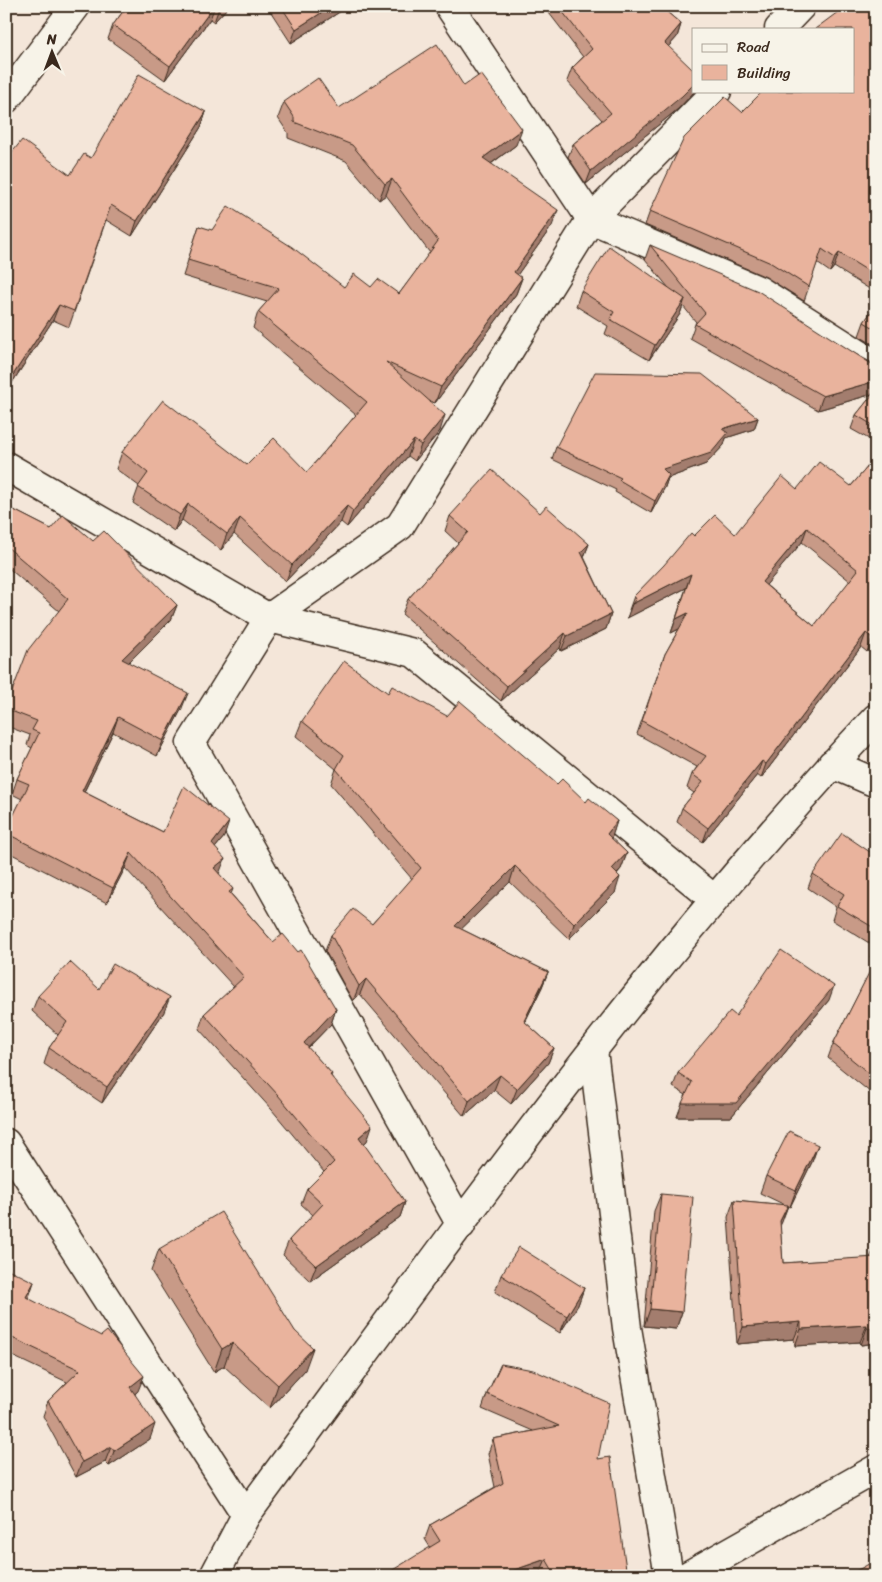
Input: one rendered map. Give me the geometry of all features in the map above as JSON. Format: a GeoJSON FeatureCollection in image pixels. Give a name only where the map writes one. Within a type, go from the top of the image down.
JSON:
{"type":"FeatureCollection","features":[{"type":"Feature","properties":{"kind":"street"},"geometry":{"type":"LineString","coordinates":[[6,99],[76,6]]}},
{"type":"Feature","properties":{"kind":"street"},"geometry":{"type":"LineString","coordinates":[[449,6],[591,218],[760,291],[876,365]]}},
{"type":"Feature","properties":{"kind":"street"},"geometry":{"type":"LineString","coordinates":[[780,28],[801,6]]}},
{"type":"Feature","properties":{"kind":"street"},"geometry":{"type":"LineString","coordinates":[[461,1225],[191,742],[270,618],[400,526],[591,218],[716,92]]}},
{"type":"Feature","properties":{"kind":"street"},"geometry":{"type":"LineString","coordinates":[[6,466],[270,618],[414,653],[714,899]]}},
{"type":"Feature","properties":{"kind":"street"},"geometry":{"type":"LineString","coordinates":[[214,1576],[246,1515],[593,1050],[714,899],[832,764],[876,718]]}},
{"type":"Feature","properties":{"kind":"street"},"geometry":{"type":"LineString","coordinates":[[832,764],[876,783]]}},
{"type":"Feature","properties":{"kind":"street"},"geometry":{"type":"LineString","coordinates":[[593,1050],[627,1328],[669,1576]]}},
{"type":"Feature","properties":{"kind":"street"},"geometry":{"type":"LineString","coordinates":[[6,1143],[246,1515]]}},
{"type":"Feature","properties":{"kind":"street"},"geometry":{"type":"LineString","coordinates":[[687,1576],[876,1469]]}},
{"type":"Feature","properties":{"kind":"building"},"geometry":{"type":"Polygon","coordinates":[[[127,6],[214,6],[170,66],[113,25],[127,6]]]}},
{"type":"Feature","properties":{"kind":"building"},"geometry":{"type":"Polygon","coordinates":[[[281,6],[332,6],[296,29],[281,6]]]}},
{"type":"Feature","properties":{"kind":"building"},"geometry":{"type":"Polygon","coordinates":[[[558,6],[660,6],[681,24],[665,43],[692,69],[692,86],[591,171],[573,144],[611,113],[572,68],[592,49],[558,6]]]}},
{"type":"Feature","properties":{"kind":"building"},"geometry":{"type":"Polygon","coordinates":[[[846,6],[876,6],[876,276],[839,253],[835,258],[822,249],[809,287],[771,263],[650,211],[684,138],[725,97],[742,112],[762,92],[854,92],[854,28],[816,28],[846,6]]]}},
{"type":"Feature","properties":{"kind":"building"},"geometry":{"type":"Polygon","coordinates":[[[437,44],[464,86],[481,74],[522,129],[483,158],[558,210],[514,272],[522,278],[441,387],[386,362],[445,415],[421,445],[414,440],[353,511],[347,506],[292,565],[240,518],[227,534],[188,504],[180,515],[138,487],[148,473],[122,452],[163,400],[247,465],[274,438],[307,472],[367,402],[258,312],[279,288],[188,260],[199,226],[212,230],[228,206],[292,247],[344,287],[354,274],[371,287],[378,279],[399,294],[438,241],[392,179],[385,184],[352,145],[294,122],[294,117],[284,102],[318,78],[339,108],[437,44]]]}},
{"type":"Feature","properties":{"kind":"building"},"geometry":{"type":"Polygon","coordinates":[[[139,74],[206,112],[137,221],[111,205],[74,311],[59,305],[11,378],[6,375],[6,160],[22,140],[70,175],[84,154],[91,158],[139,74]]]}},
{"type":"Feature","properties":{"kind":"building"},"geometry":{"type":"Polygon","coordinates":[[[650,245],[758,291],[873,365],[876,365],[876,381],[823,396],[695,324],[705,313],[650,245]]]}},
{"type":"Feature","properties":{"kind":"building"},"geometry":{"type":"Polygon","coordinates":[[[609,246],[685,299],[655,345],[610,319],[614,312],[581,291],[609,246]]]}},
{"type":"Feature","properties":{"kind":"building"},"geometry":{"type":"Polygon","coordinates":[[[876,305],[876,329],[864,322],[876,305]]]}},
{"type":"Feature","properties":{"kind":"building"},"geometry":{"type":"Polygon","coordinates":[[[595,372],[702,374],[758,418],[722,429],[728,433],[711,453],[663,469],[669,475],[655,501],[619,480],[621,478],[556,447],[595,372]]]}},
{"type":"Feature","properties":{"kind":"building"},"geometry":{"type":"Polygon","coordinates":[[[876,390],[876,427],[856,415],[876,390]]]}},
{"type":"Feature","properties":{"kind":"building"},"geometry":{"type":"Polygon","coordinates":[[[876,457],[876,633],[872,638],[866,633],[766,764],[762,761],[708,828],[682,808],[703,782],[692,774],[706,756],[642,721],[665,654],[688,613],[676,619],[691,574],[632,604],[636,599],[634,596],[691,533],[694,536],[715,515],[735,534],[782,476],[797,489],[819,462],[851,486],[876,457]],[[807,528],[762,582],[814,626],[858,570],[807,528]]]}},
{"type":"Feature","properties":{"kind":"building"},"geometry":{"type":"Polygon","coordinates":[[[492,470],[540,513],[546,506],[589,544],[581,552],[611,614],[567,636],[565,633],[507,686],[408,599],[468,532],[450,516],[492,470]]]}},
{"type":"Feature","properties":{"kind":"building"},"geometry":{"type":"Polygon","coordinates":[[[6,506],[51,529],[63,515],[93,541],[104,531],[177,605],[122,659],[188,693],[163,741],[118,717],[82,791],[163,832],[184,786],[229,822],[212,844],[225,859],[214,868],[233,889],[229,892],[273,942],[283,934],[298,952],[301,950],[336,1009],[304,1043],[332,1074],[330,1075],[372,1126],[359,1137],[405,1202],[316,1266],[289,1240],[323,1204],[307,1189],[334,1162],[278,1095],[204,1014],[244,977],[131,853],[113,888],[6,833],[29,784],[17,779],[39,733],[32,730],[37,721],[6,709],[6,707],[28,650],[68,599],[6,546],[6,506]]]}},
{"type":"Feature","properties":{"kind":"building"},"geometry":{"type":"Polygon","coordinates":[[[344,661],[388,693],[392,686],[447,716],[460,701],[557,784],[562,779],[586,802],[589,798],[617,821],[607,834],[627,853],[612,869],[620,877],[574,924],[515,866],[455,926],[548,972],[524,1021],[554,1048],[517,1089],[500,1075],[469,1101],[366,979],[359,986],[331,935],[353,909],[372,924],[421,868],[336,769],[344,755],[302,721],[344,661]]]}},
{"type":"Feature","properties":{"kind":"building"},"geometry":{"type":"Polygon","coordinates":[[[842,833],[870,852],[873,847],[876,849],[876,929],[837,906],[844,894],[813,874],[842,833]]]}},
{"type":"Feature","properties":{"kind":"building"},"geometry":{"type":"Polygon","coordinates":[[[781,950],[834,986],[736,1103],[682,1103],[692,1082],[678,1073],[730,1011],[736,1016],[781,950]]]}},
{"type":"Feature","properties":{"kind":"building"},"geometry":{"type":"Polygon","coordinates":[[[876,959],[876,1079],[833,1044],[876,959]]]}},
{"type":"Feature","properties":{"kind":"building"},"geometry":{"type":"Polygon","coordinates":[[[70,962],[99,989],[113,964],[170,997],[107,1087],[49,1048],[67,1022],[38,996],[70,962]]]}},
{"type":"Feature","properties":{"kind":"building"},"geometry":{"type":"Polygon","coordinates":[[[789,1131],[818,1145],[796,1190],[766,1176],[789,1131]]]}},
{"type":"Feature","properties":{"kind":"building"},"geometry":{"type":"Polygon","coordinates":[[[661,1194],[693,1197],[682,1312],[650,1309],[661,1194]]]}},
{"type":"Feature","properties":{"kind":"building"},"geometry":{"type":"Polygon","coordinates":[[[734,1200],[788,1205],[780,1221],[783,1263],[876,1257],[876,1327],[867,1328],[867,1325],[801,1329],[801,1322],[743,1327],[734,1200]]]}},
{"type":"Feature","properties":{"kind":"building"},"geometry":{"type":"Polygon","coordinates":[[[221,1212],[295,1331],[313,1348],[278,1385],[232,1343],[222,1349],[159,1249],[221,1212]]]}},
{"type":"Feature","properties":{"kind":"building"},"geometry":{"type":"Polygon","coordinates":[[[519,1247],[584,1288],[567,1316],[501,1275],[519,1247]]]}},
{"type":"Feature","properties":{"kind":"building"},"geometry":{"type":"Polygon","coordinates":[[[6,1268],[34,1282],[26,1297],[101,1336],[107,1331],[144,1376],[130,1387],[155,1424],[114,1451],[111,1447],[82,1462],[48,1401],[80,1370],[6,1335],[6,1268]]]}},
{"type":"Feature","properties":{"kind":"building"},"geometry":{"type":"Polygon","coordinates":[[[501,1364],[533,1370],[609,1403],[598,1459],[610,1457],[627,1576],[556,1576],[546,1559],[497,1576],[383,1576],[440,1541],[430,1525],[503,1483],[493,1439],[559,1426],[487,1394],[501,1364]]]}},
{"type":"Feature","properties":{"kind":"building"},"geometry":{"type":"Polygon","coordinates":[[[876,1560],[876,1576],[847,1576],[876,1560]]]}}]}
